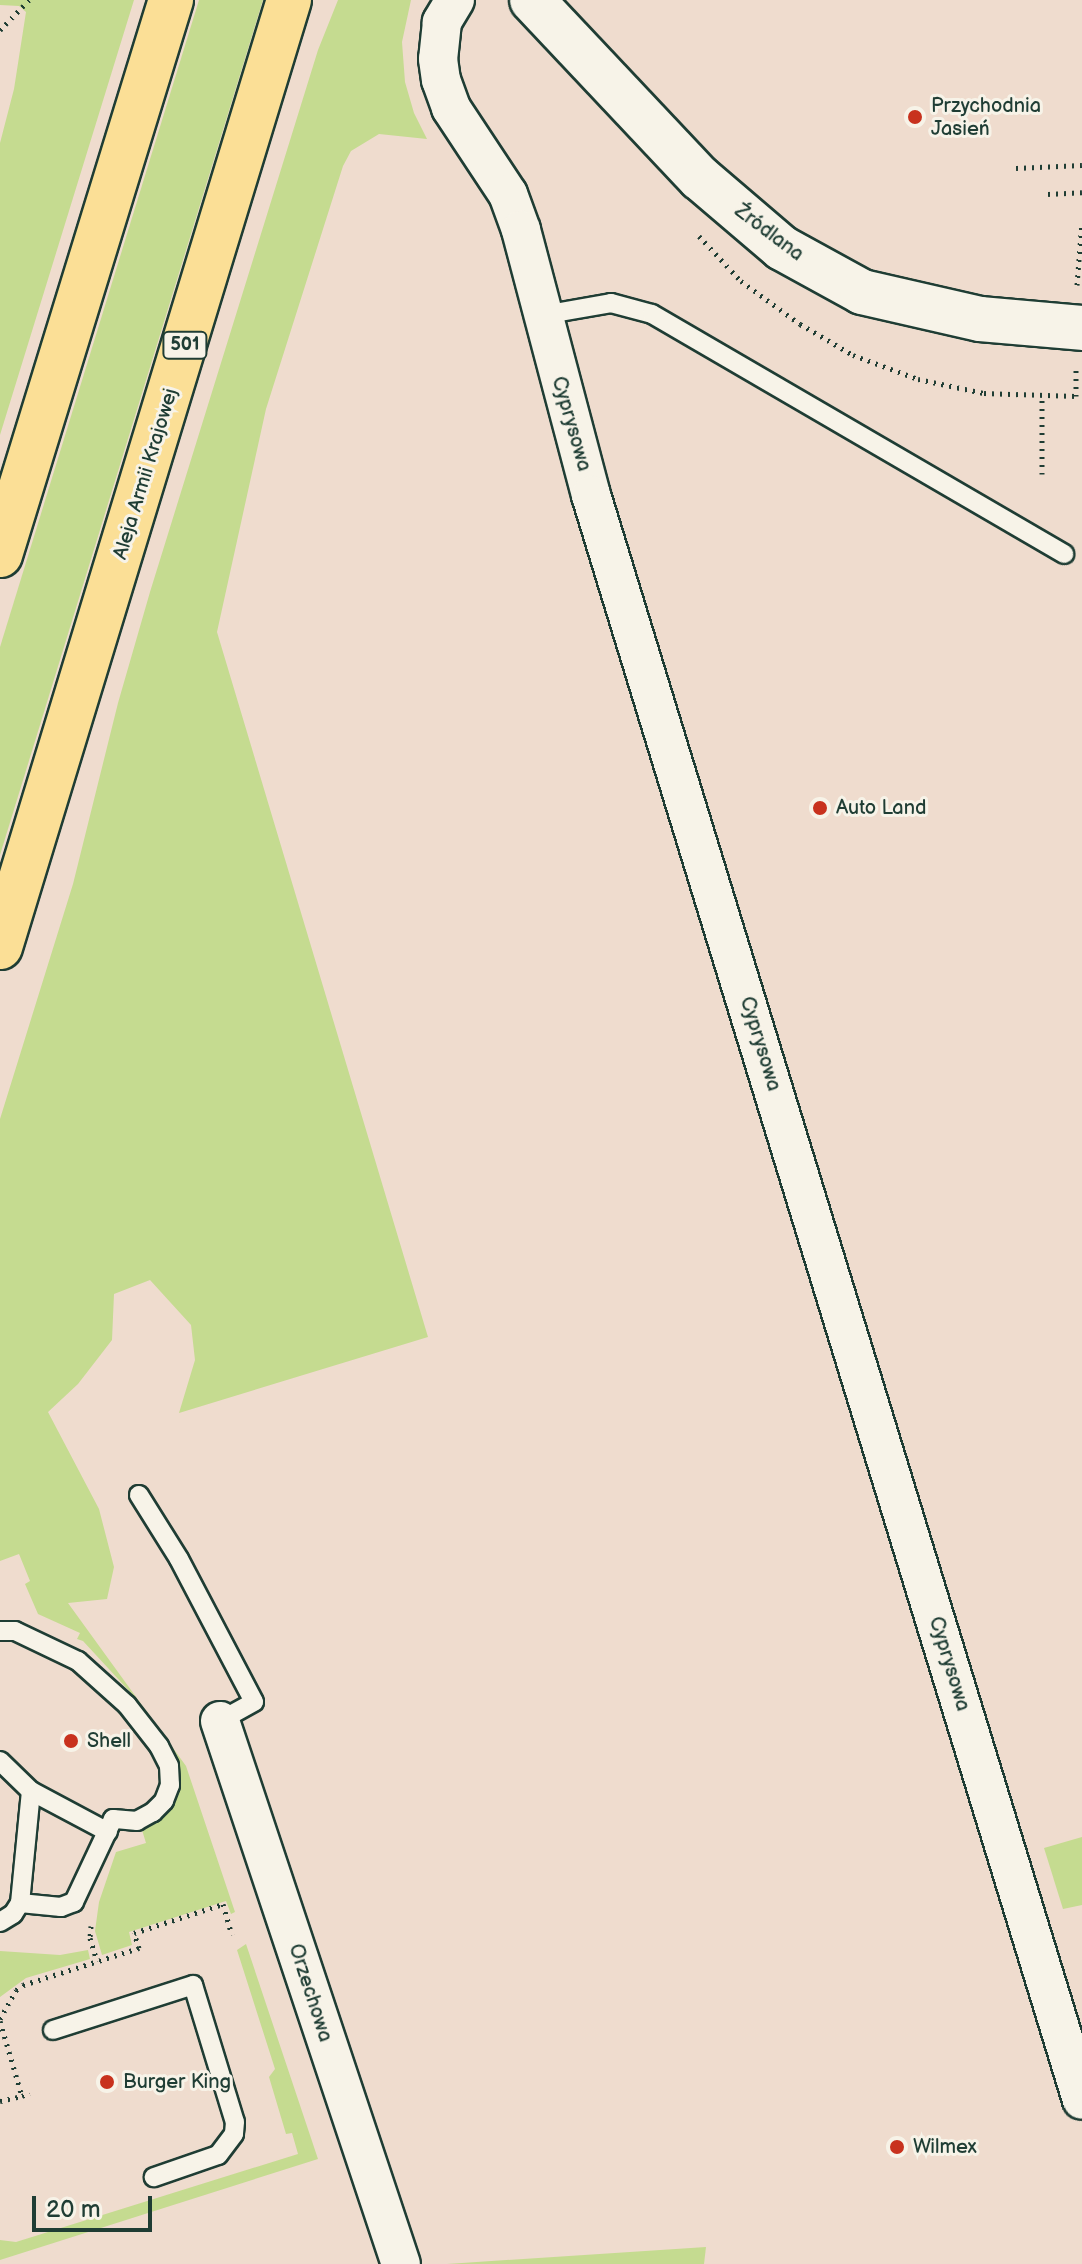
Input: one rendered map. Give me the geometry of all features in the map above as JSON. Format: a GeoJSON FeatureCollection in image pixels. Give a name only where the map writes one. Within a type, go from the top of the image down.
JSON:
{"type":"FeatureCollection","features":[{"type":"Feature","properties":{"kind":"main road"},"geometry":{"type":"LineString","coordinates":[[0,555],[171,0]]}},
{"type":"Feature","properties":{"kind":"main road","name":"Aleja Armii Krajowej"},"geometry":{"type":"LineString","coordinates":[[0,947],[289,0]]}},
{"type":"Feature","properties":{"kind":"street","name":"Cyprysowa"},"geometry":{"type":"LineString","coordinates":[[455,0],[442,22],[438,59],[441,80],[451,108],[508,194],[587,481],[1082,2100]]}},
{"type":"Feature","properties":{"kind":"street","name":"Źródlana"},"geometry":{"type":"LineString","coordinates":[[532,0],[700,178],[782,248],[862,292],[980,319],[1082,328]]}},
{"type":"Feature","properties":{"kind":"street","name":"Orzechowa"},"geometry":{"type":"LineString","coordinates":[[220,1721],[401,2264]]}},
{"type":"Feature","properties":{"kind":"lane"},"geometry":{"type":"LineString","coordinates":[[543,315],[611,303],[652,314],[1064,554]]}},
{"type":"Feature","properties":{"kind":"lane"},"geometry":{"type":"LineString","coordinates":[[139,1495],[179,1559],[254,1702],[220,1721]]}},
{"type":"Feature","properties":{"kind":"lane"},"geometry":{"type":"LineString","coordinates":[[0,1631],[15,1631],[78,1661],[127,1705],[159,1746],[169,1766],[170,1785],[164,1801],[137,1821],[113,1819],[74,1902],[61,1907],[20,1903]]}},
{"type":"Feature","properties":{"kind":"lane"},"geometry":{"type":"LineString","coordinates":[[0,1761],[31,1791],[108,1832]]}},
{"type":"Feature","properties":{"kind":"lane"},"geometry":{"type":"LineString","coordinates":[[0,1922],[13,1914],[20,1903],[31,1791]]}},
{"type":"Feature","properties":{"kind":"lane"},"geometry":{"type":"LineString","coordinates":[[53,2030],[193,1985],[235,2122],[234,2134],[218,2155],[154,2177]]}},
{"type":"Feature","properties":{"kind":"path"},"geometry":{"type":"LineString","coordinates":[[0,30],[29,0]]}},
{"type":"Feature","properties":{"kind":"path"},"geometry":{"type":"LineString","coordinates":[[1016,168],[1082,165]]}},
{"type":"Feature","properties":{"kind":"path"},"geometry":{"type":"LineString","coordinates":[[1048,194],[1082,192]]}},
{"type":"Feature","properties":{"kind":"path"},"geometry":{"type":"LineString","coordinates":[[1077,268],[1082,222]]}},
{"type":"Feature","properties":{"kind":"path"},"geometry":{"type":"LineString","coordinates":[[1042,397],[1042,474]]}},
{"type":"Feature","properties":{"kind":"path"},"geometry":{"type":"LineString","coordinates":[[22,2096],[0,2020],[6,2004],[23,1985],[139,1948],[134,1933],[223,1904],[232,1935]]}},
{"type":"Feature","properties":{"kind":"path"},"geometry":{"type":"LineString","coordinates":[[0,2101],[29,2093]]}},
{"type":"Feature","properties":{"kind":"green space"},"geometry":{"type":"Polygon","coordinates":[[[0,0],[134,0],[0,435],[0,143],[14,89],[26,12],[19,6],[0,5],[0,0]]]}},
{"type":"Feature","properties":{"kind":"green space"},"geometry":{"type":"Polygon","coordinates":[[[199,0],[263,0],[0,855],[0,647],[199,0]]]}},
{"type":"Feature","properties":{"kind":"green space"},"geometry":{"type":"Polygon","coordinates":[[[338,0],[411,0],[402,42],[405,82],[414,113],[427,139],[379,134],[351,151],[343,166],[266,409],[217,632],[428,1337],[179,1413],[195,1360],[191,1325],[150,1280],[114,1294],[112,1340],[78,1384],[48,1412],[99,1509],[114,1567],[107,1599],[68,1603],[186,1766],[235,1912],[231,1914],[226,1901],[129,1932],[132,1945],[102,1955],[95,1931],[99,1902],[116,1852],[146,1843],[142,1830],[161,1818],[172,1806],[181,1780],[169,1747],[132,1694],[83,1641],[77,1639],[80,1633],[38,1614],[25,1584],[30,1581],[19,1554],[0,1561],[0,1119],[73,884],[118,703],[150,592],[318,50],[338,0]]]}},
{"type":"Feature","properties":{"kind":"green space"},"geometry":{"type":"Polygon","coordinates":[[[1082,1837],[1082,1905],[1063,1909],[1044,1848],[1082,1837]]]}},
{"type":"Feature","properties":{"kind":"green space"},"geometry":{"type":"Polygon","coordinates":[[[246,1944],[318,2159],[0,2260],[0,2240],[16,2242],[298,2154],[292,2133],[286,2134],[269,2077],[275,2069],[237,1950],[246,1944]]]}},
{"type":"Feature","properties":{"kind":"green space"},"geometry":{"type":"Polygon","coordinates":[[[88,1950],[90,1959],[26,1978],[0,1997],[0,1951],[60,1955],[88,1950]]]}},
{"type":"Feature","properties":{"kind":"green space"},"geometry":{"type":"Polygon","coordinates":[[[706,2247],[704,2264],[447,2264],[706,2247]]]}},
{"type":"Feature","properties":{"kind":"place","name":"Przychodnia Jasień"},"geometry":{"type":"Point","coordinates":[915,117]}},
{"type":"Feature","properties":{"kind":"place","name":"Auto Land"},"geometry":{"type":"Point","coordinates":[820,808]}},
{"type":"Feature","properties":{"kind":"place","name":"Shell"},"geometry":{"type":"Point","coordinates":[71,1741]}},
{"type":"Feature","properties":{"kind":"place","name":"Burger King"},"geometry":{"type":"Point","coordinates":[107,2082]}},
{"type":"Feature","properties":{"kind":"place","name":"Wilmex"},"geometry":{"type":"Point","coordinates":[897,2147]}}]}
